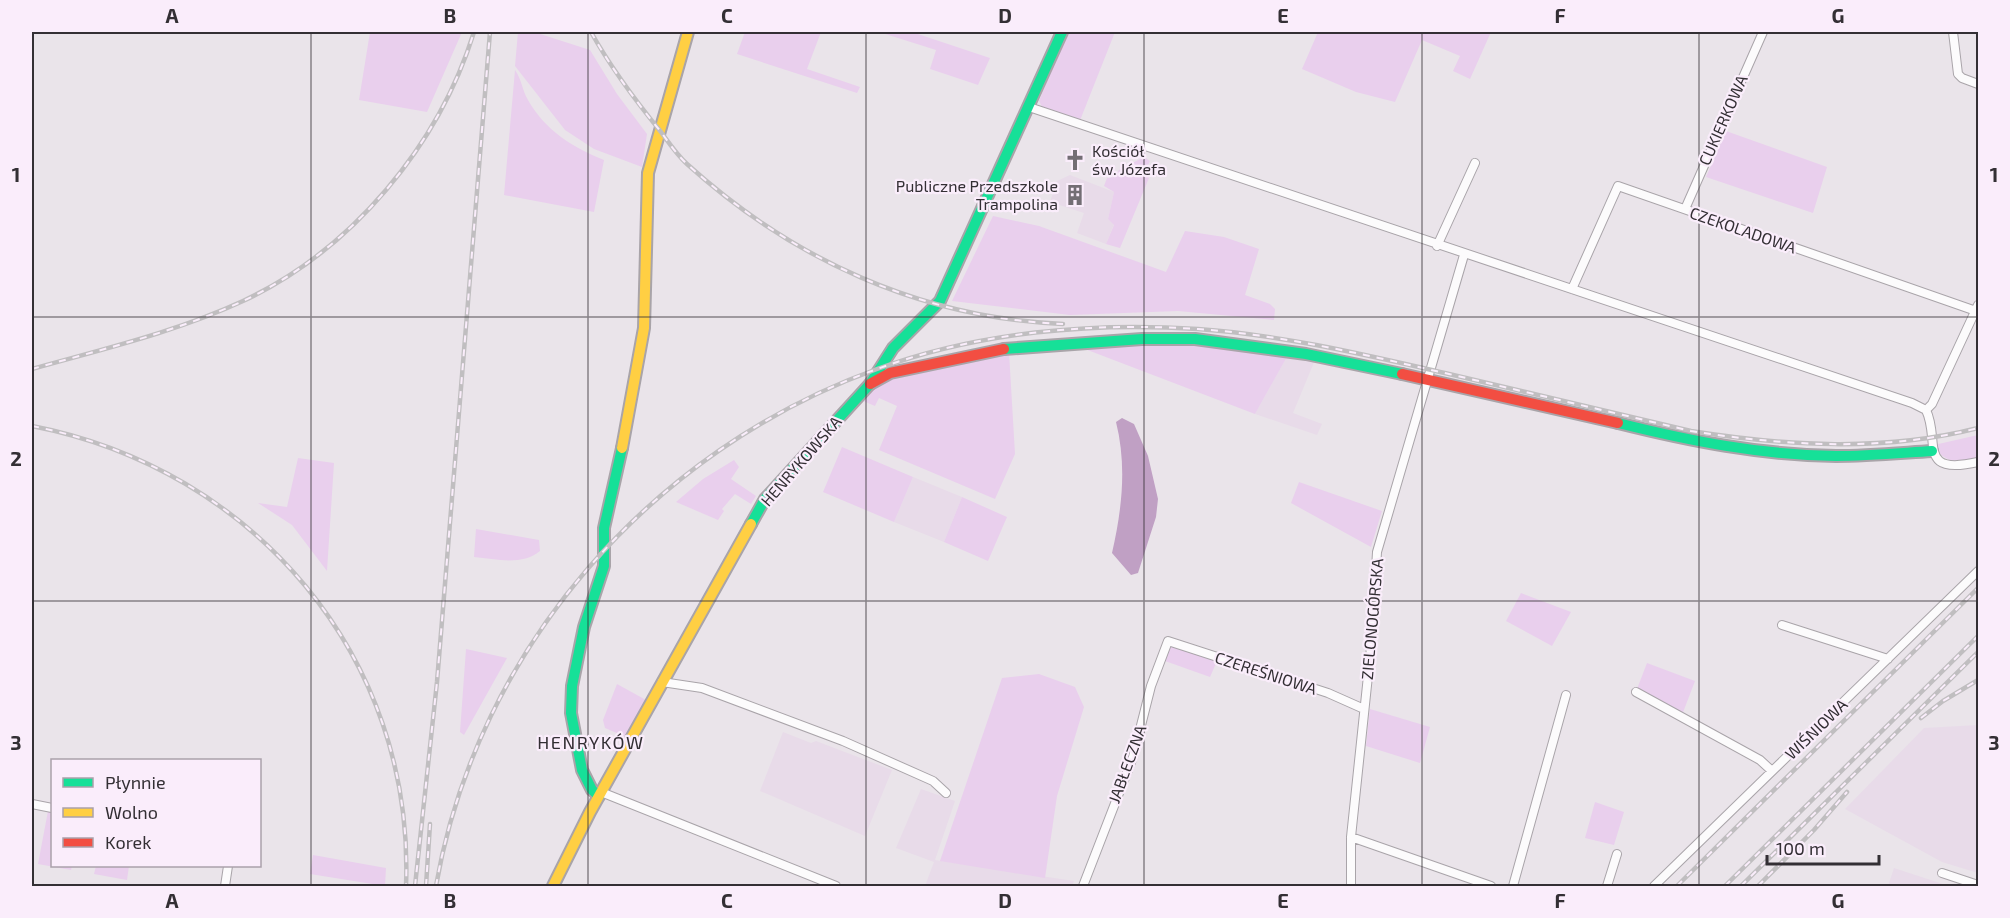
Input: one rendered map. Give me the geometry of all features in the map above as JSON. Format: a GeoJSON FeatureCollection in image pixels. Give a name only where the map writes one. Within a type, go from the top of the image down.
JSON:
{"type":"FeatureCollection","features":[{"type":"Feature","properties":{"kind":"street"},"geometry":{"type":"LineString","coordinates":[[688,32],[648,173],[644,328],[621,456],[604,528],[604,566],[584,627],[572,686],[571,713],[582,770],[592,790],[836,886]]}},
{"type":"Feature","properties":{"kind":"street","name":"HENRYKOWSKA"},"geometry":{"type":"LineString","coordinates":[[554,886],[600,794],[765,500],[870,384],[886,357],[930,312],[947,290],[1062,32]]}},
{"type":"Feature","properties":{"kind":"street","name":"CUKIERKOWA"},"geometry":{"type":"LineString","coordinates":[[1685,209],[1763,32]]}},
{"type":"Feature","properties":{"kind":"street"},"geometry":{"type":"LineString","coordinates":[[1953,32],[1958,74],[1978,84]]}},
{"type":"Feature","properties":{"kind":"street"},"geometry":{"type":"LineString","coordinates":[[1029,107],[1437,246],[1920,406],[1929,417],[1932,451],[1938,460],[1953,465],[1978,462]]}},
{"type":"Feature","properties":{"kind":"street"},"geometry":{"type":"LineString","coordinates":[[1437,246],[1475,163]]}},
{"type":"Feature","properties":{"kind":"street","name":"CZEKOLADOWA"},"geometry":{"type":"LineString","coordinates":[[1572,289],[1618,186],[1977,308]]}},
{"type":"Feature","properties":{"kind":"street","name":"ZIELONOGÓRSKA"},"geometry":{"type":"LineString","coordinates":[[1351,886],[1351,837],[1372,638],[1377,552],[1464,255]]}},
{"type":"Feature","properties":{"kind":"street"},"geometry":{"type":"LineString","coordinates":[[1926,411],[1932,404],[1977,308]]}},
{"type":"Feature","properties":{"kind":"street"},"geometry":{"type":"LineString","coordinates":[[870,384],[890,373],[1006,349],[1142,339],[1230,342],[1306,354],[1557,407],[1668,436],[1757,451],[1836,456],[1932,451]]}},
{"type":"Feature","properties":{"kind":"street","name":"WIŚNIOWA"},"geometry":{"type":"LineString","coordinates":[[1654,886],[1978,571]]}},
{"type":"Feature","properties":{"kind":"street"},"geometry":{"type":"LineString","coordinates":[[1782,625],[1888,659]]}},
{"type":"Feature","properties":{"kind":"street","name":"CZEREŚNIOWA"},"geometry":{"type":"LineString","coordinates":[[1168,641],[1328,693],[1364,709]]}},
{"type":"Feature","properties":{"kind":"street","name":"JABŁECZNA"},"geometry":{"type":"LineString","coordinates":[[1083,886],[1118,789],[1133,757],[1151,686],[1168,641]]}},
{"type":"Feature","properties":{"kind":"street"},"geometry":{"type":"LineString","coordinates":[[662,682],[702,688],[843,741],[933,781],[946,793]]}},
{"type":"Feature","properties":{"kind":"street"},"geometry":{"type":"LineString","coordinates":[[1636,692],[1760,760],[1772,771]]}},
{"type":"Feature","properties":{"kind":"street"},"geometry":{"type":"LineString","coordinates":[[1513,886],[1566,696]]}},
{"type":"Feature","properties":{"kind":"street"},"geometry":{"type":"LineString","coordinates":[[32,804],[51,808]]}},
{"type":"Feature","properties":{"kind":"street"},"geometry":{"type":"LineString","coordinates":[[1351,837],[1491,886]]}},
{"type":"Feature","properties":{"kind":"street"},"geometry":{"type":"LineString","coordinates":[[1607,886],[1617,854]]}},
{"type":"Feature","properties":{"kind":"street"},"geometry":{"type":"LineString","coordinates":[[225,886],[228,867]]}},
{"type":"Feature","properties":{"kind":"street"},"geometry":{"type":"LineString","coordinates":[[1942,873],[1978,885]]}},
{"type":"Feature","properties":{"kind":"shaded area"},"geometry":{"type":"Polygon","coordinates":[[[370,32],[462,32],[427,112],[359,100],[370,32]]]}},
{"type":"Feature","properties":{"kind":"shaded area"},"geometry":{"type":"Polygon","coordinates":[[[518,32],[534,32],[590,50],[617,94],[647,134],[642,167],[594,149],[565,130],[515,66],[518,32]]]}},
{"type":"Feature","properties":{"kind":"shaded area"},"geometry":{"type":"Polygon","coordinates":[[[745,32],[821,32],[807,69],[860,87],[857,93],[737,54],[745,32]]]}},
{"type":"Feature","properties":{"kind":"shaded area"},"geometry":{"type":"Polygon","coordinates":[[[879,32],[912,32],[990,58],[978,85],[930,69],[936,50],[879,32]]]}},
{"type":"Feature","properties":{"kind":"shaded area"},"geometry":{"type":"Polygon","coordinates":[[[1067,32],[1115,32],[1079,123],[1043,109],[1039,101],[1067,32]]]}},
{"type":"Feature","properties":{"kind":"shaded area"},"geometry":{"type":"Polygon","coordinates":[[[1318,32],[1491,32],[1470,79],[1453,71],[1460,56],[1422,40],[1395,102],[1356,92],[1302,69],[1318,32]]]}},
{"type":"Feature","properties":{"kind":"shaded area"},"geometry":{"type":"Polygon","coordinates":[[[515,70],[528,100],[543,121],[581,150],[604,160],[594,212],[504,195],[515,70]]]}},
{"type":"Feature","properties":{"kind":"shaded area"},"geometry":{"type":"Polygon","coordinates":[[[1726,131],[1827,167],[1813,213],[1706,177],[1726,131]]]}},
{"type":"Feature","properties":{"kind":"shaded area"},"geometry":{"type":"Polygon","coordinates":[[[1144,157],[1150,161],[1144,173],[1149,178],[1120,248],[1106,244],[1114,225],[1108,219],[1114,192],[1104,186],[1107,178],[1115,177],[1119,170],[1144,157]]]}},
{"type":"Feature","properties":{"kind":"shaded area"},"geometry":{"type":"Polygon","coordinates":[[[1070,175],[1114,192],[1108,219],[1114,224],[1106,244],[1077,233],[1084,213],[1050,202],[1057,181],[1070,175]]]}},
{"type":"Feature","properties":{"kind":"shaded area"},"geometry":{"type":"Polygon","coordinates":[[[993,216],[1039,226],[1166,272],[1185,231],[1224,237],[1259,249],[1245,295],[1270,304],[1275,309],[1274,320],[1178,311],[1070,315],[952,301],[993,216]]]}},
{"type":"Feature","properties":{"kind":"shaded area"},"geometry":{"type":"Polygon","coordinates":[[[1179,341],[1288,355],[1255,414],[1077,346],[1179,341]]]}},
{"type":"Feature","properties":{"kind":"shaded area"},"geometry":{"type":"Polygon","coordinates":[[[1009,352],[1015,454],[995,499],[879,450],[897,406],[879,398],[875,406],[863,401],[876,386],[897,377],[1009,352]]]}},
{"type":"Feature","properties":{"kind":"shaded area"},"geometry":{"type":"Polygon","coordinates":[[[1288,355],[1315,360],[1293,413],[1322,424],[1317,435],[1255,414],[1288,355]]]}},
{"type":"Feature","properties":{"kind":"shaded area"},"geometry":{"type":"Polygon","coordinates":[[[1122,418],[1134,424],[1148,456],[1158,499],[1156,517],[1138,573],[1131,575],[1112,553],[1122,488],[1121,455],[1116,422],[1122,418]]]}},
{"type":"Feature","properties":{"kind":"shaded area"},"geometry":{"type":"Polygon","coordinates":[[[1978,435],[1978,458],[1971,460],[1947,459],[1934,445],[1978,435]]]}},
{"type":"Feature","properties":{"kind":"shaded area"},"geometry":{"type":"Polygon","coordinates":[[[842,447],[913,477],[894,522],[823,492],[842,447]]]}},
{"type":"Feature","properties":{"kind":"shaded area"},"geometry":{"type":"Polygon","coordinates":[[[298,458],[334,463],[327,571],[292,525],[258,503],[287,507],[298,458]]]}},
{"type":"Feature","properties":{"kind":"shaded area"},"geometry":{"type":"Polygon","coordinates":[[[734,460],[739,467],[731,479],[756,496],[751,504],[735,494],[722,509],[724,511],[718,520],[676,502],[703,479],[734,460]]]}},
{"type":"Feature","properties":{"kind":"shaded area"},"geometry":{"type":"Polygon","coordinates":[[[913,477],[962,497],[944,542],[894,522],[913,477]]]}},
{"type":"Feature","properties":{"kind":"shaded area"},"geometry":{"type":"Polygon","coordinates":[[[1299,482],[1382,511],[1371,547],[1291,503],[1299,482]]]}},
{"type":"Feature","properties":{"kind":"shaded area"},"geometry":{"type":"Polygon","coordinates":[[[962,497],[1007,517],[988,561],[944,542],[962,497]]]}},
{"type":"Feature","properties":{"kind":"shaded area"},"geometry":{"type":"Polygon","coordinates":[[[476,529],[539,540],[540,551],[533,556],[517,560],[474,557],[476,529]]]}},
{"type":"Feature","properties":{"kind":"shaded area"},"geometry":{"type":"Polygon","coordinates":[[[1521,593],[1571,612],[1552,646],[1506,621],[1521,593]]]}},
{"type":"Feature","properties":{"kind":"shaded area"},"geometry":{"type":"Polygon","coordinates":[[[1171,646],[1217,661],[1210,677],[1165,661],[1171,646]]]}},
{"type":"Feature","properties":{"kind":"shaded area"},"geometry":{"type":"Polygon","coordinates":[[[466,649],[507,658],[464,735],[460,732],[466,649]]]}},
{"type":"Feature","properties":{"kind":"shaded area"},"geometry":{"type":"Polygon","coordinates":[[[1647,663],[1695,681],[1682,715],[1637,689],[1647,663]]]}},
{"type":"Feature","properties":{"kind":"shaded area"},"geometry":{"type":"Polygon","coordinates":[[[1039,674],[1075,687],[1084,707],[1057,796],[1045,878],[940,861],[1002,678],[1039,674]]]}},
{"type":"Feature","properties":{"kind":"shaded area"},"geometry":{"type":"Polygon","coordinates":[[[617,684],[646,700],[626,737],[605,728],[603,720],[617,684]]]}},
{"type":"Feature","properties":{"kind":"shaded area"},"geometry":{"type":"Polygon","coordinates":[[[1370,709],[1430,727],[1420,763],[1366,746],[1370,709]]]}},
{"type":"Feature","properties":{"kind":"shaded area"},"geometry":{"type":"Polygon","coordinates":[[[1978,725],[1978,873],[1942,862],[1845,809],[1924,728],[1978,725]]]}},
{"type":"Feature","properties":{"kind":"shaded area"},"geometry":{"type":"Polygon","coordinates":[[[783,732],[811,743],[816,741],[892,770],[865,836],[760,791],[783,732]]]}},
{"type":"Feature","properties":{"kind":"shaded area"},"geometry":{"type":"Polygon","coordinates":[[[921,789],[955,801],[935,860],[1074,881],[1072,886],[925,886],[934,862],[896,848],[921,789]]]}},
{"type":"Feature","properties":{"kind":"shaded area"},"geometry":{"type":"Polygon","coordinates":[[[1595,802],[1624,812],[1614,845],[1585,838],[1595,802]]]}},
{"type":"Feature","properties":{"kind":"shaded area"},"geometry":{"type":"Polygon","coordinates":[[[48,811],[51,812],[51,866],[38,864],[48,811]]]}},
{"type":"Feature","properties":{"kind":"shaded area"},"geometry":{"type":"Polygon","coordinates":[[[313,855],[386,868],[385,886],[310,874],[313,855]]]}},
{"type":"Feature","properties":{"kind":"shaded area"},"geometry":{"type":"Polygon","coordinates":[[[54,867],[72,867],[71,870],[54,867]]]}},
{"type":"Feature","properties":{"kind":"shaded area"},"geometry":{"type":"Polygon","coordinates":[[[96,867],[129,867],[127,880],[94,874],[96,867]]]}},
{"type":"Feature","properties":{"kind":"shaded area"},"geometry":{"type":"Polygon","coordinates":[[[1894,868],[1949,886],[1888,886],[1894,868]]]}},
{"type":"Feature","properties":{"kind":"railway"},"geometry":{"type":"LineString","coordinates":[[32,369],[139,339],[218,312],[283,279],[320,253],[355,223],[386,190],[414,153],[438,115],[458,74],[474,32]]}},
{"type":"Feature","properties":{"kind":"railway"},"geometry":{"type":"LineString","coordinates":[[415,886],[437,682],[490,32]]}},
{"type":"Feature","properties":{"kind":"railway"},"geometry":{"type":"LineString","coordinates":[[591,32],[624,84],[680,157],[727,198],[770,228],[814,255],[909,296],[959,310],[1010,319],[1063,324]]}},
{"type":"Feature","properties":{"kind":"railway"},"geometry":{"type":"LineString","coordinates":[[436,886],[457,799],[491,717],[534,640],[588,569],[649,506],[719,451],[795,405],[877,369],[915,356],[955,346],[1035,332],[1117,327],[1198,329],[1261,336],[1324,347],[1691,431],[1727,436],[1799,443],[1871,443],[1943,436],[1978,428]]}},
{"type":"Feature","properties":{"kind":"railway"},"geometry":{"type":"LineString","coordinates":[[32,426],[112,449],[185,484],[250,530],[306,586],[350,651],[383,724],[402,802],[406,886]]}},
{"type":"Feature","properties":{"kind":"railway"},"geometry":{"type":"LineString","coordinates":[[1677,886],[1978,588]]}},
{"type":"Feature","properties":{"kind":"railway"},"geometry":{"type":"LineString","coordinates":[[1725,886],[1978,636]]}},
{"type":"Feature","properties":{"kind":"railway"},"geometry":{"type":"LineString","coordinates":[[1741,886],[1978,652]]}},
{"type":"Feature","properties":{"kind":"railway"},"geometry":{"type":"LineString","coordinates":[[1921,718],[1943,701],[1978,680]]}},
{"type":"Feature","properties":{"kind":"railway"},"geometry":{"type":"LineString","coordinates":[[1758,886],[1814,830],[1847,792]]}},
{"type":"Feature","properties":{"kind":"railway"},"geometry":{"type":"LineString","coordinates":[[426,886],[430,824]]}},
{"type":"Feature","properties":{"kind":"traffic: fast"},"geometry":{"type":"LineString","coordinates":[[751,524],[765,499],[870,384],[893,348],[940,301],[1062,32]]}},
{"type":"Feature","properties":{"kind":"traffic: fast"},"geometry":{"type":"LineString","coordinates":[[1004,349],[1142,339],[1195,339],[1306,354],[1402,374]]}},
{"type":"Feature","properties":{"kind":"traffic: fast"},"geometry":{"type":"LineString","coordinates":[[1618,423],[1672,436],[1780,453],[1848,456],[1932,451]]}},
{"type":"Feature","properties":{"kind":"traffic: fast"},"geometry":{"type":"LineString","coordinates":[[599,796],[592,790],[582,770],[571,713],[572,686],[584,627],[604,566],[604,528],[622,448]]}},
{"type":"Feature","properties":{"kind":"traffic: slow"},"geometry":{"type":"LineString","coordinates":[[622,448],[644,328],[648,173],[688,32]]}},
{"type":"Feature","properties":{"kind":"traffic: slow"},"geometry":{"type":"LineString","coordinates":[[553,886],[590,812],[751,524]]}},
{"type":"Feature","properties":{"kind":"traffic: jam"},"geometry":{"type":"LineString","coordinates":[[870,384],[890,373],[1004,349]]}},
{"type":"Feature","properties":{"kind":"traffic: jam"},"geometry":{"type":"LineString","coordinates":[[1402,374],[1618,423]]}},
{"type":"Feature","properties":{"kind":"place","name":"Kościół św. Józefa"},"geometry":{"type":"Point","coordinates":[1075,160]}},
{"type":"Feature","properties":{"kind":"place","name":"Publiczne Przedszkole Trampolina"},"geometry":{"type":"Point","coordinates":[1075,195]}},
{"type":"Feature","properties":{"kind":"district","name":"HENRYKÓW"},"geometry":{"type":"Point","coordinates":[591,743]}}]}
